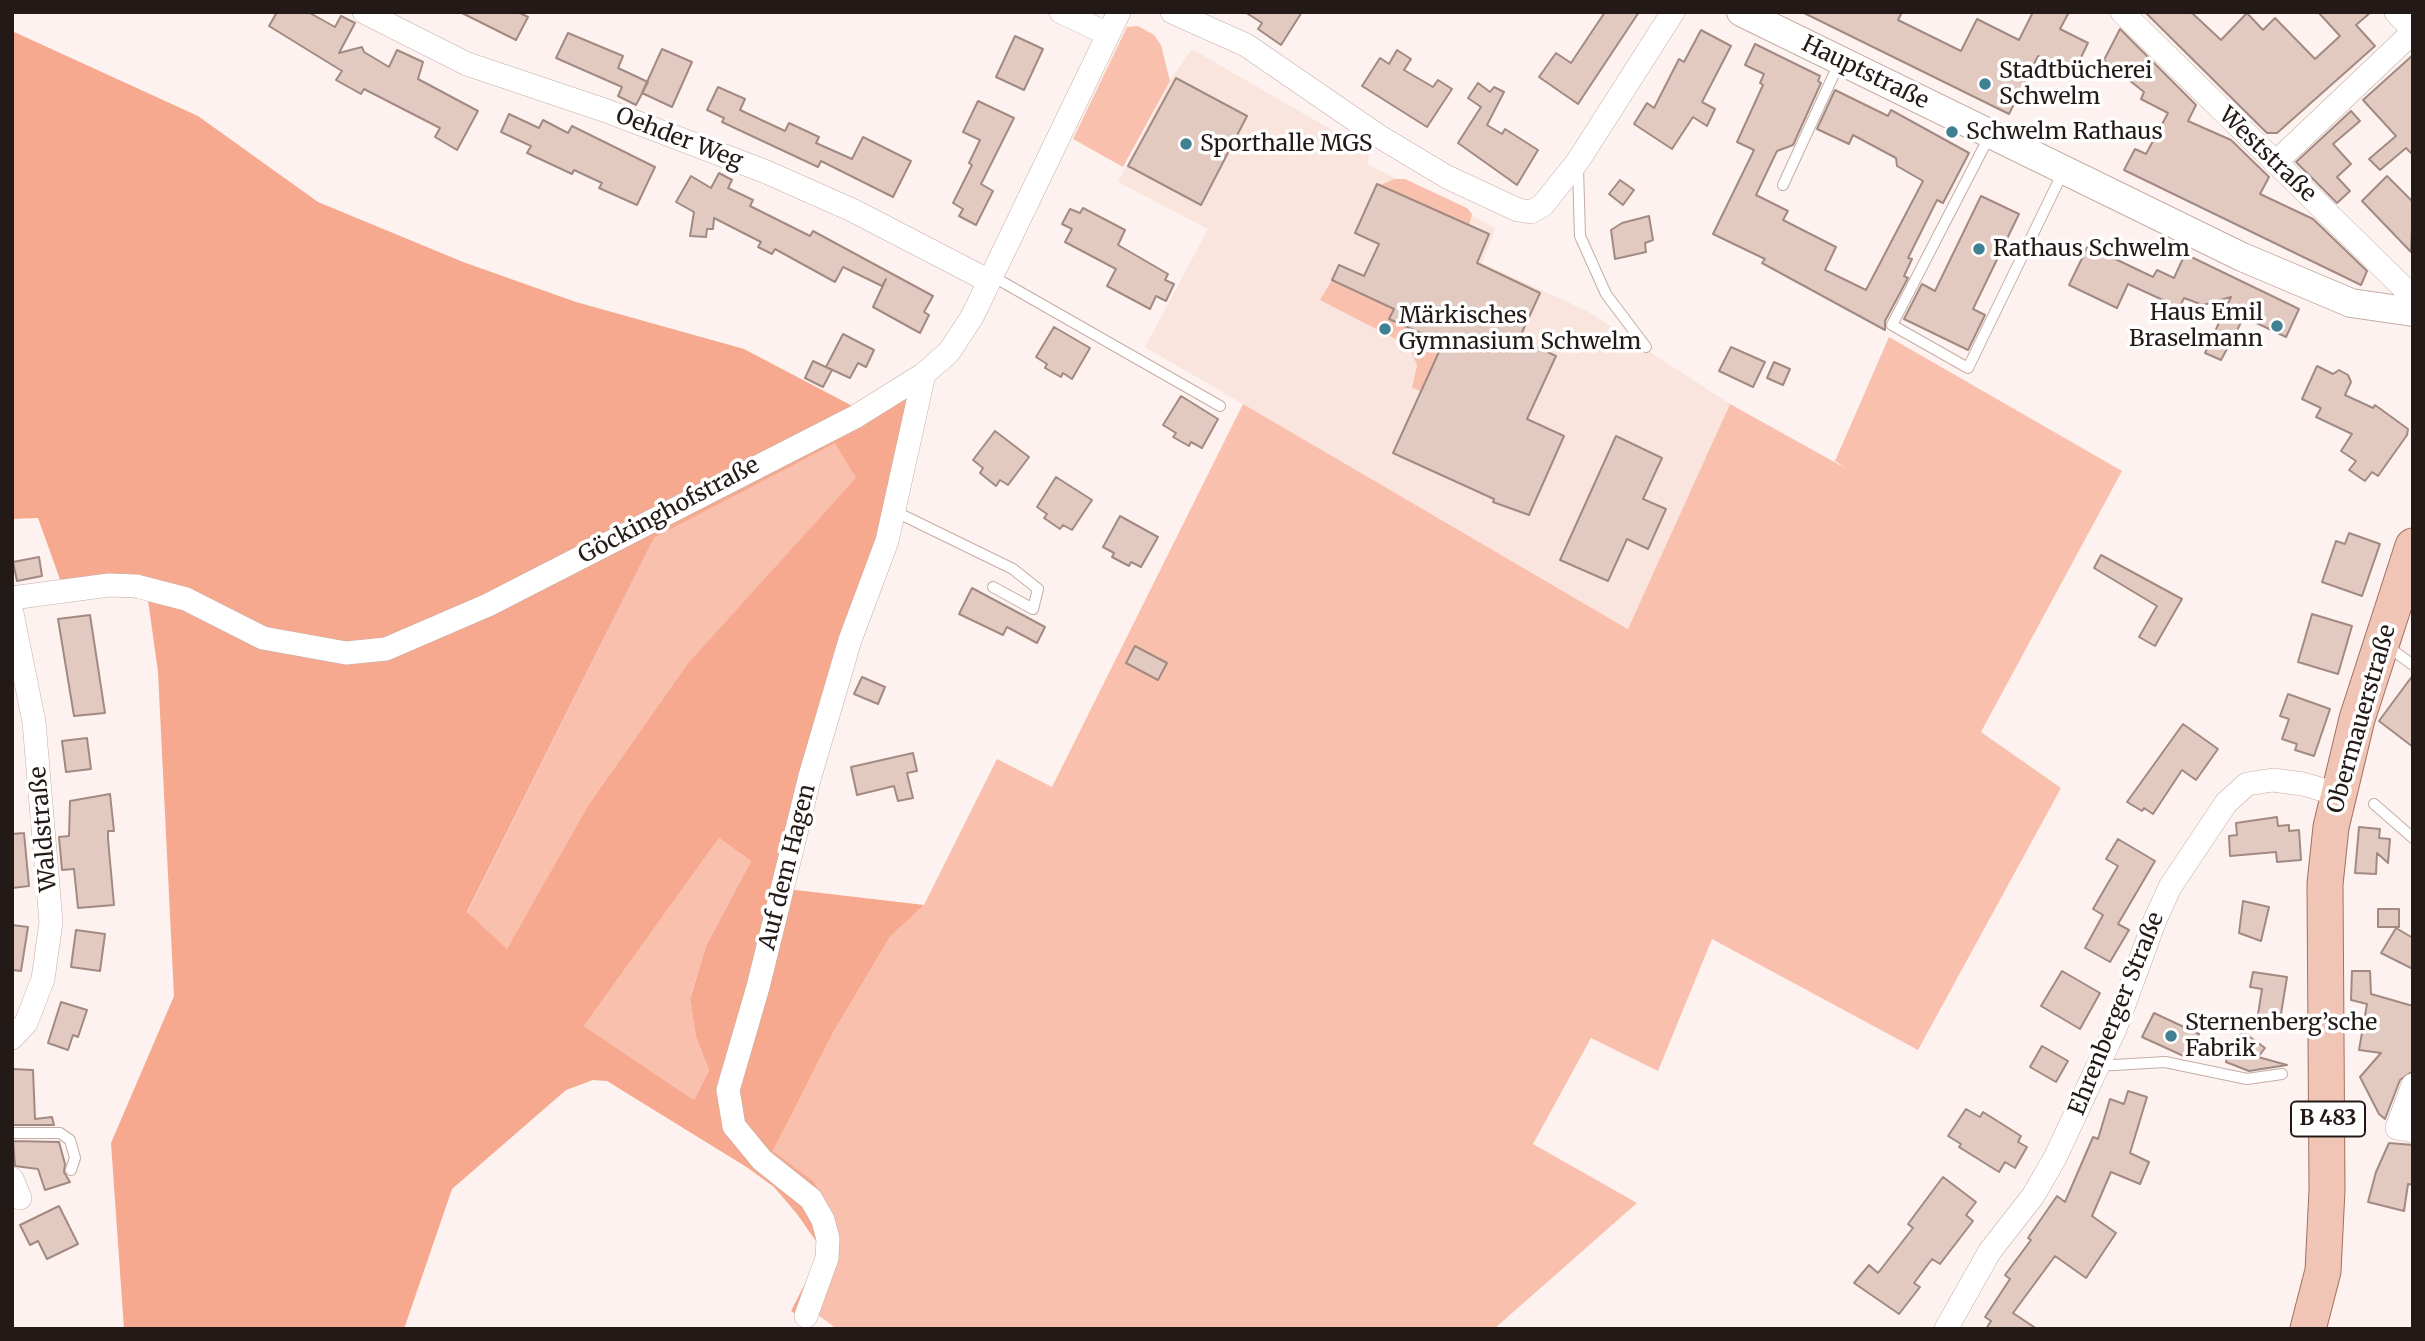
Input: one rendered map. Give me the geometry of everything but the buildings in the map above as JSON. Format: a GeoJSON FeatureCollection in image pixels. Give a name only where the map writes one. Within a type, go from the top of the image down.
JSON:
{"type":"FeatureCollection","features":[{"type":"Feature","properties":{"kind":"main road","name":"Obermauerstraße"},"geometry":{"type":"LineString","coordinates":[[2308,1329],[2323,1271],[2327,1190],[2325,884],[2337,794],[2383,643],[2408,581],[2413,545]]}},
{"type":"Feature","properties":{"kind":"street","name":"Oehder Weg"},"geometry":{"type":"LineString","coordinates":[[364,12],[467,64],[604,110],[764,172],[852,210],[991,279]]}},
{"type":"Feature","properties":{"kind":"street"},"geometry":{"type":"LineString","coordinates":[[1061,12],[1108,34]]}},
{"type":"Feature","properties":{"kind":"street","name":"Göckinghofstraße"},"geometry":{"type":"LineString","coordinates":[[12,598],[109,585],[136,586],[162,590],[186,599],[263,638],[346,653],[386,649],[499,600],[855,417],[925,374],[949,352],[972,317],[1119,12]]}},
{"type":"Feature","properties":{"kind":"street"},"geometry":{"type":"LineString","coordinates":[[1172,12],[1246,46],[1421,162],[1518,210],[1531,212],[1542,205],[1578,161],[1673,12]]}},
{"type":"Feature","properties":{"kind":"street","name":"Hauptstraße"},"geometry":{"type":"LineString","coordinates":[[1741,12],[2310,287],[2351,303],[2413,312]]}},
{"type":"Feature","properties":{"kind":"street","name":"Weststraße"},"geometry":{"type":"LineString","coordinates":[[2122,12],[2413,297]]}},
{"type":"Feature","properties":{"kind":"street"},"geometry":{"type":"LineString","coordinates":[[2275,163],[2413,31],[2396,12]]}},
{"type":"Feature","properties":{"kind":"street","name":"Auf dem Hagen"},"geometry":{"type":"LineString","coordinates":[[803,1322],[827,1258],[828,1239],[823,1220],[811,1199],[762,1160],[734,1126],[728,1090],[758,987],[810,776],[850,640],[887,541],[925,374]]}},
{"type":"Feature","properties":{"kind":"street","name":"Waldstraße"},"geometry":{"type":"LineString","coordinates":[[12,613],[34,722],[51,922],[42,982],[26,1023],[12,1038]]}},
{"type":"Feature","properties":{"kind":"street","name":"Ehrenberger Straße"},"geometry":{"type":"LineString","coordinates":[[1946,1329],[1990,1251],[2045,1178],[2098,1066],[2170,887],[2235,793],[2247,784],[2273,780],[2304,784],[2337,794]]}},
{"type":"Feature","properties":{"kind":"street"},"geometry":{"type":"LineString","coordinates":[[2405,1130],[2413,1085]]}},
{"type":"Feature","properties":{"kind":"lane"},"geometry":{"type":"LineString","coordinates":[[1783,185],[1840,61]]}},
{"type":"Feature","properties":{"kind":"lane"},"geometry":{"type":"LineString","coordinates":[[1990,134],[1892,325],[1968,368],[2064,170]]}},
{"type":"Feature","properties":{"kind":"lane"},"geometry":{"type":"LineString","coordinates":[[1578,161],[1580,236],[1606,294],[1646,347]]}},
{"type":"Feature","properties":{"kind":"lane"},"geometry":{"type":"LineString","coordinates":[[991,279],[1220,406]]}},
{"type":"Feature","properties":{"kind":"lane"},"geometry":{"type":"LineString","coordinates":[[894,511],[1013,569],[1038,589],[1033,609],[993,587]]}},
{"type":"Feature","properties":{"kind":"lane"},"geometry":{"type":"LineString","coordinates":[[2383,643],[2413,665]]}},
{"type":"Feature","properties":{"kind":"lane"},"geometry":{"type":"LineString","coordinates":[[2374,804],[2413,838]]}},
{"type":"Feature","properties":{"kind":"lane"},"geometry":{"type":"LineString","coordinates":[[2098,1066],[2165,1062],[2247,1079],[2282,1074]]}},
{"type":"Feature","properties":{"kind":"lane"},"geometry":{"type":"LineString","coordinates":[[12,1133],[60,1133],[70,1140],[75,1158],[71,1170]]}},
{"type":"Feature","properties":{"kind":"shaded area"},"geometry":{"type":"Polygon","coordinates":[[[1138,26],[1154,35],[1161,45],[1170,81],[1123,167],[1073,139],[1127,27],[1138,26]]]}},
{"type":"Feature","properties":{"kind":"shaded area"},"geometry":{"type":"Polygon","coordinates":[[[12,31],[198,116],[318,202],[463,262],[576,302],[744,349],[860,410],[923,383],[825,738],[787,889],[924,905],[890,937],[834,1031],[773,1151],[814,1182],[828,1211],[818,1315],[812,1326],[791,1311],[815,1264],[818,1244],[774,1187],[748,1168],[607,1081],[593,1080],[566,1090],[452,1189],[404,1329],[124,1329],[111,1143],[174,996],[158,672],[148,600],[106,595],[67,599],[38,518],[12,519],[12,31]],[[835,443],[654,538],[467,912],[507,949],[589,804],[688,663],[856,478],[835,443]],[[719,838],[584,1026],[694,1100],[709,1070],[696,1037],[690,999],[706,946],[751,861],[719,838]]]}},
{"type":"Feature","properties":{"kind":"shaded area","name":"Märkisches Gymnasium Schwelm"},"geometry":{"type":"Polygon","coordinates":[[[1192,49],[1370,152],[1367,164],[1496,228],[1482,263],[1587,311],[1730,404],[1629,629],[1145,347],[1208,229],[1118,182],[1173,76],[1192,49]]]}},
{"type":"Feature","properties":{"kind":"shaded area"},"geometry":{"type":"Polygon","coordinates":[[[1394,179],[1405,179],[1467,208],[1472,214],[1469,226],[1381,185],[1394,179]]]}},
{"type":"Feature","properties":{"kind":"shaded area"},"geometry":{"type":"Polygon","coordinates":[[[1332,280],[1395,306],[1389,319],[1443,343],[1421,391],[1412,388],[1417,365],[1409,346],[1320,300],[1332,280]]]}},
{"type":"Feature","properties":{"kind":"shaded area"},"geometry":{"type":"Polygon","coordinates":[[[1889,337],[2122,471],[1981,732],[2061,788],[1918,1050],[1712,939],[1658,1071],[1591,1038],[1533,1144],[1637,1203],[1494,1329],[837,1329],[818,1315],[839,1236],[773,1151],[834,1031],[890,937],[924,905],[997,759],[1052,787],[1243,404],[1628,629],[1730,404],[1847,469],[1835,461],[1889,337]]]}},
{"type":"Feature","properties":{"kind":"shaded area"},"geometry":{"type":"Polygon","coordinates":[[[835,442],[857,478],[688,663],[589,804],[507,950],[467,913],[654,538],[835,442]]]}},
{"type":"Feature","properties":{"kind":"shaded area"},"geometry":{"type":"Polygon","coordinates":[[[719,838],[751,861],[706,946],[690,998],[696,1037],[709,1070],[694,1100],[584,1026],[719,838]]]}},
{"type":"Feature","properties":{"kind":"place","name":"Stadtbücherei Schwelm"},"geometry":{"type":"Point","coordinates":[1985,84]}},
{"type":"Feature","properties":{"kind":"place","name":"Schwelm Rathaus"},"geometry":{"type":"Point","coordinates":[1952,132]}},
{"type":"Feature","properties":{"kind":"place","name":"Sporthalle MGS"},"geometry":{"type":"Point","coordinates":[1186,144]}},
{"type":"Feature","properties":{"kind":"place","name":"Rathaus Schwelm"},"geometry":{"type":"Point","coordinates":[1979,249]}},
{"type":"Feature","properties":{"kind":"place","name":"Haus Emil Braselmann"},"geometry":{"type":"Point","coordinates":[2277,326]}},
{"type":"Feature","properties":{"kind":"place","name":"Märkisches Gymnasium Schwelm"},"geometry":{"type":"Point","coordinates":[1385,329]}},
{"type":"Feature","properties":{"kind":"place","name":"Sternenberg’sche Fabrik"},"geometry":{"type":"Point","coordinates":[2171,1036]}}]}
